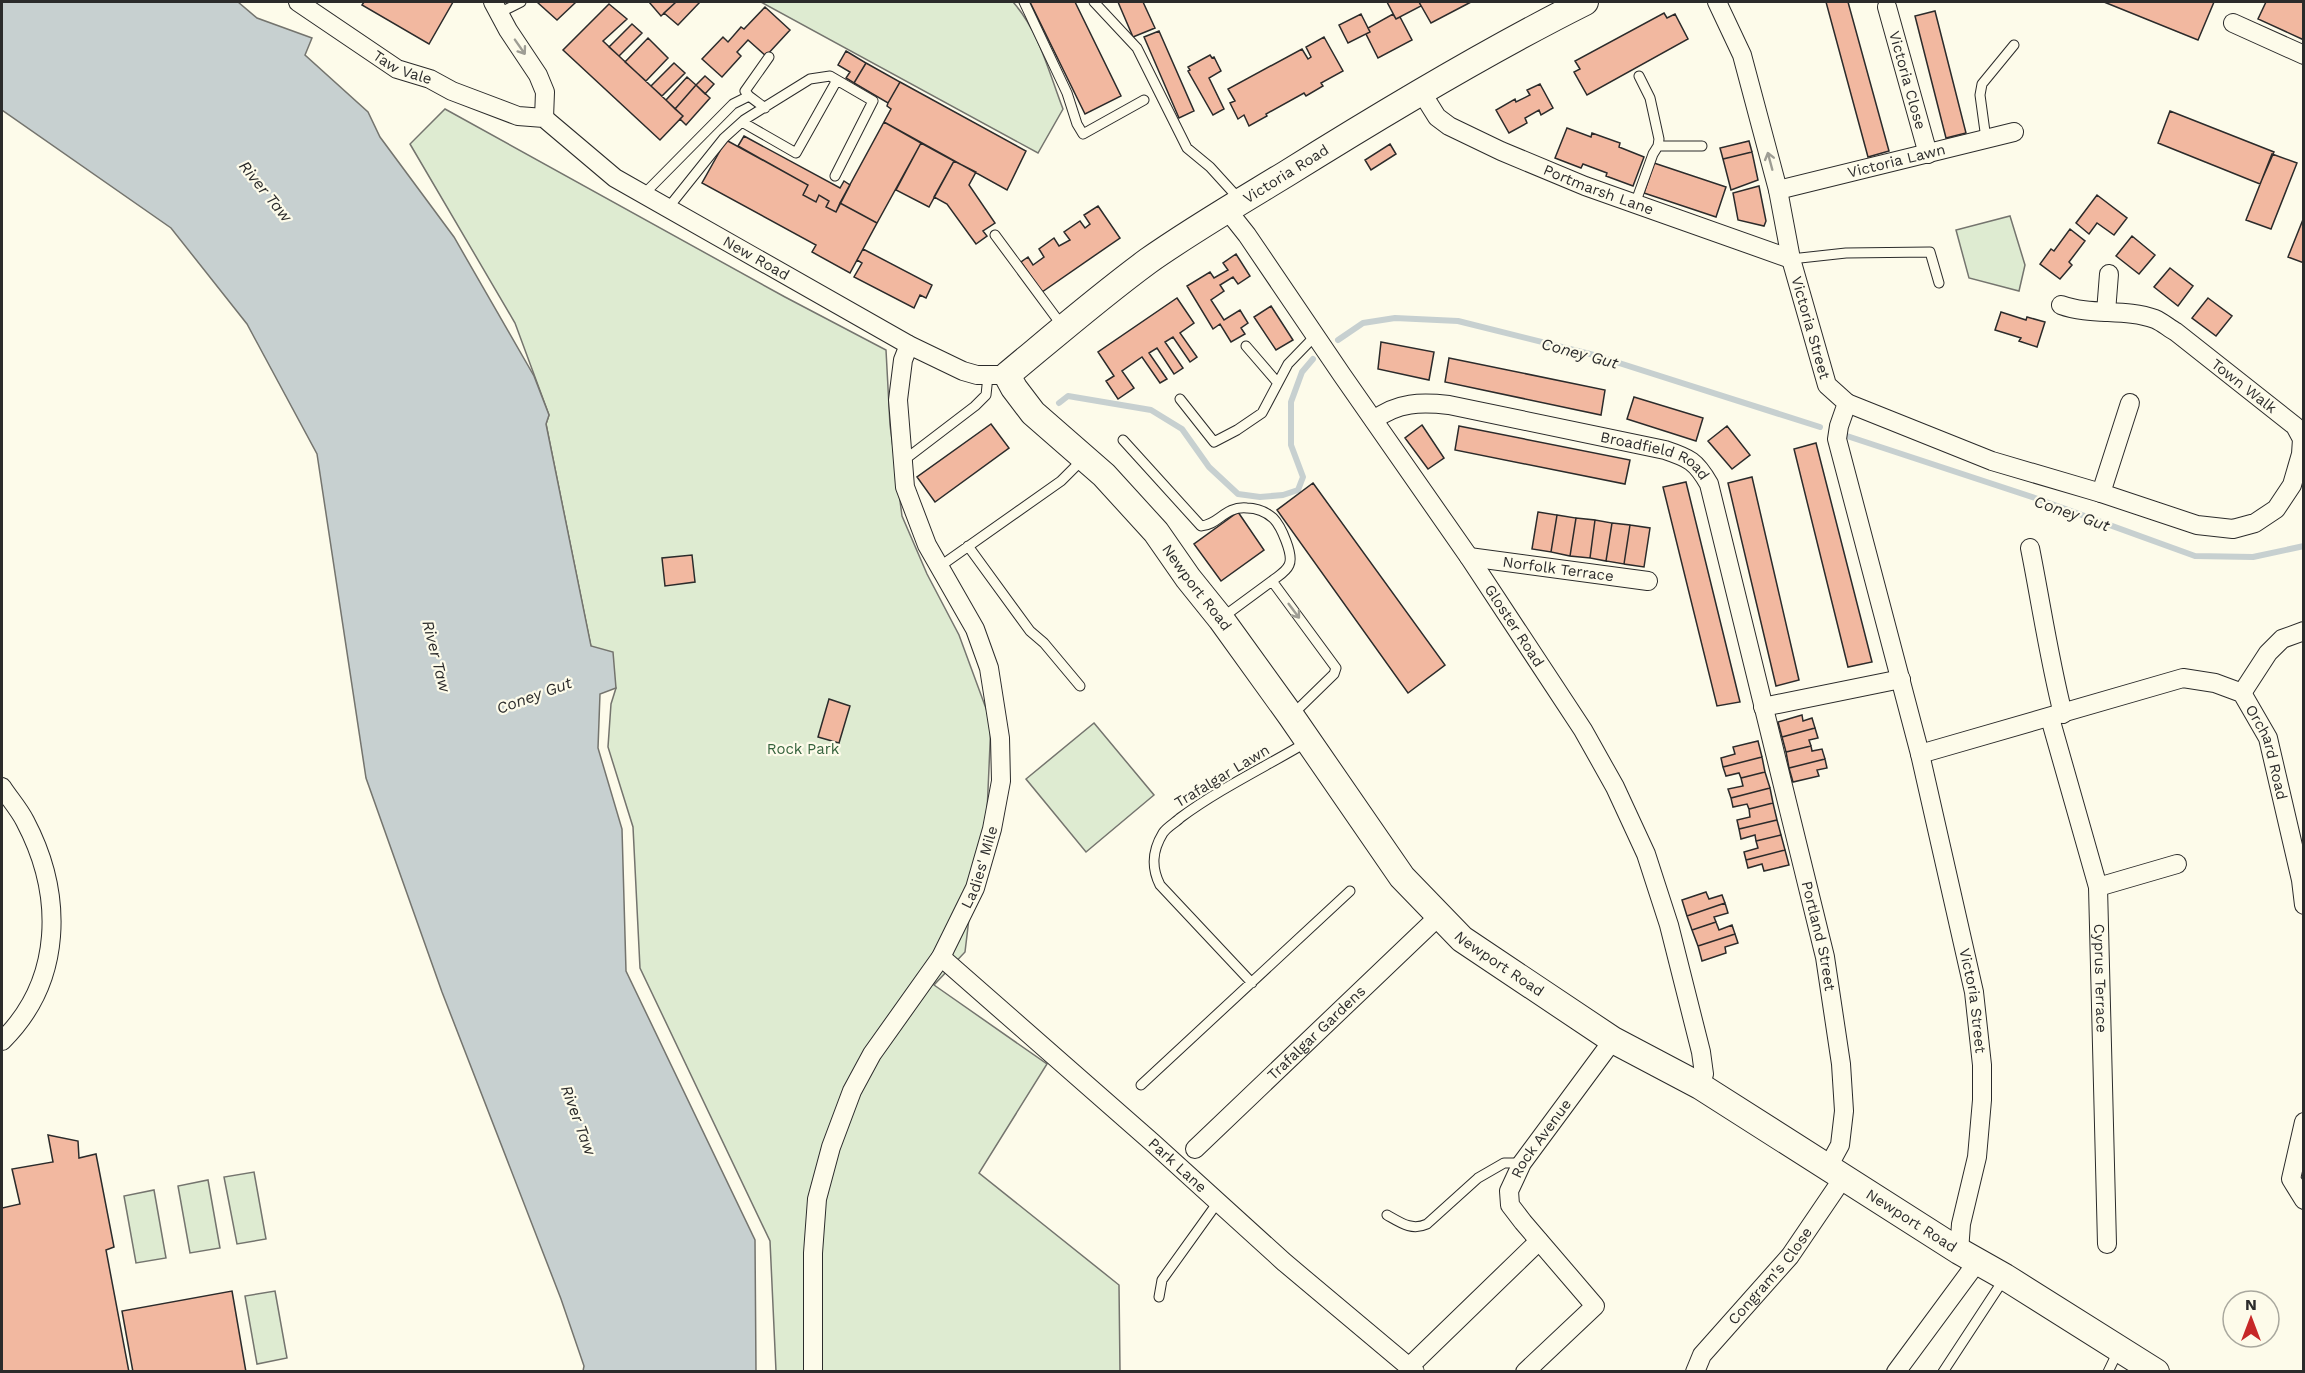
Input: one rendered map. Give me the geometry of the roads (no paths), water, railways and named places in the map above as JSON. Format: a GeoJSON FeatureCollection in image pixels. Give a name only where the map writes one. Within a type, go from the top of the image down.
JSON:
{"type":"FeatureCollection","features":[{"type":"Feature","properties":{"kind":"street","name":"Taw Vale"},"geometry":{"type":"LineString","coordinates":[[298,2],[397,69],[518,116],[544,118]]}},
{"type":"Feature","properties":{"kind":"street","name":"Victoria Road"},"geometry":{"type":"LineString","coordinates":[[997,375],[1150,260],[1235,206],[1345,137],[1474,62],[1585,2]]}},
{"type":"Feature","properties":{"kind":"street","name":"Victoria Street"},"geometry":{"type":"LineString","coordinates":[[1717,2],[1742,55],[1778,190],[1791,259],[1827,385],[1846,403],[1837,439],[1920,754],[1974,992],[1982,1065],[1982,1100],[1977,1157],[1960,1224],[1968,1256]]}},
{"type":"Feature","properties":{"kind":"street","name":"Victoria Close"},"geometry":{"type":"LineString","coordinates":[[1887,7],[1928,154]]}},
{"type":"Feature","properties":{"kind":"street"},"geometry":{"type":"LineString","coordinates":[[496,8],[538,75],[545,92],[544,118]]}},
{"type":"Feature","properties":{"kind":"street"},"geometry":{"type":"LineString","coordinates":[[2233,23],[2304,55]]}},
{"type":"Feature","properties":{"kind":"street","name":"Portmarsh Lane"},"geometry":{"type":"LineString","coordinates":[[1422,93],[1437,117],[1449,126],[1501,151],[1585,186],[1791,259]]}},
{"type":"Feature","properties":{"kind":"street","name":"New Road"},"geometry":{"type":"LineString","coordinates":[[544,118],[592,161],[643,195],[909,345],[963,371],[997,375]]}},
{"type":"Feature","properties":{"kind":"street","name":"Victoria Lawn"},"geometry":{"type":"LineString","coordinates":[[1778,190],[2014,132]]}},
{"type":"Feature","properties":{"kind":"street","name":"Gloster Road"},"geometry":{"type":"LineString","coordinates":[[1235,206],[1247,235],[1469,557],[1583,730],[1616,786],[1637,833],[1669,926],[1697,1033],[1704,1074],[1700,1086]]}},
{"type":"Feature","properties":{"kind":"street"},"geometry":{"type":"LineString","coordinates":[[2106,312],[2109,274]]}},
{"type":"Feature","properties":{"kind":"street","name":"Town Walk"},"geometry":{"type":"LineString","coordinates":[[1846,403],[1992,461],[2198,525],[2233,528],[2254,523],[2276,509],[2292,485],[2301,454],[2302,439],[2295,426],[2176,332],[2155,319],[2075,310],[2061,305]]}},
{"type":"Feature","properties":{"kind":"street","name":"Ladies' Mile"},"geometry":{"type":"LineString","coordinates":[[813,1371],[813,1253],[816,1210],[831,1147],[852,1091],[872,1054],[941,957],[975,888],[992,829],[1001,781],[1000,738],[989,668],[975,629],[927,545],[905,487],[898,400],[903,360],[909,345]]}},
{"type":"Feature","properties":{"kind":"street","name":"Newport Road"},"geometry":{"type":"LineString","coordinates":[[997,375],[1033,413],[1085,458],[1132,504],[1156,532],[1291,716],[1402,877],[1471,945],[1613,1040],[1700,1086],[1968,1256],[2156,1371]]}},
{"type":"Feature","properties":{"kind":"street","name":"Broadfield Road"},"geometry":{"type":"LineString","coordinates":[[1374,420],[1401,405],[1419,402],[1449,405],[1665,450],[1686,457],[1695,463],[1709,484],[1763,707]]}},
{"type":"Feature","properties":{"kind":"street"},"geometry":{"type":"LineString","coordinates":[[2101,493],[2130,403]]}},
{"type":"Feature","properties":{"kind":"street","name":"Cyprus Terrace"},"geometry":{"type":"LineString","coordinates":[[2030,548],[2046,625],[2057,716],[2098,887],[2107,1245]]}},
{"type":"Feature","properties":{"kind":"street","name":"Norfolk Terrace"},"geometry":{"type":"LineString","coordinates":[[1469,557],[1648,581]]}},
{"type":"Feature","properties":{"kind":"street"},"geometry":{"type":"LineString","coordinates":[[2242,693],[2268,652],[2282,639],[2304,631]]}},
{"type":"Feature","properties":{"kind":"street","name":"Orchard Road"},"geometry":{"type":"LineString","coordinates":[[2057,716],[2184,678],[2215,683],[2242,693],[2268,738],[2301,880],[2304,905]]}},
{"type":"Feature","properties":{"kind":"street"},"geometry":{"type":"LineString","coordinates":[[1763,707],[1901,679]]}},
{"type":"Feature","properties":{"kind":"street","name":"Portland Street"},"geometry":{"type":"LineString","coordinates":[[1763,707],[1825,957],[1841,1064],[1843,1126],[1836,1172]]}},
{"type":"Feature","properties":{"kind":"street"},"geometry":{"type":"LineString","coordinates":[[1920,754],[2057,716]]}},
{"type":"Feature","properties":{"kind":"street"},"geometry":{"type":"LineString","coordinates":[[2,787],[25,820],[39,854],[48,890],[53,931],[45,975],[31,1005],[2,1041]]}},
{"type":"Feature","properties":{"kind":"street"},"geometry":{"type":"LineString","coordinates":[[2098,887],[2177,864]]}},
{"type":"Feature","properties":{"kind":"street","name":"Trafalgar Gardens"},"geometry":{"type":"LineString","coordinates":[[1195,1149],[1439,915]]}},
{"type":"Feature","properties":{"kind":"street","name":"Park Lane"},"geometry":{"type":"LineString","coordinates":[[941,957],[1284,1262],[1412,1369]]}},
{"type":"Feature","properties":{"kind":"street","name":"Rock Avenue"},"geometry":{"type":"LineString","coordinates":[[1525,1371],[1595,1306],[1510,1205],[1509,1191],[1522,1162],[1613,1040]]}},
{"type":"Feature","properties":{"kind":"street"},"geometry":{"type":"LineString","coordinates":[[2304,1122],[2291,1179],[2304,1200]]}},
{"type":"Feature","properties":{"kind":"street","name":"Congram's Close"},"geometry":{"type":"LineString","coordinates":[[1695,1371],[1702,1355],[1790,1256],[1836,1172]]}},
{"type":"Feature","properties":{"kind":"street"},"geometry":{"type":"LineString","coordinates":[[1412,1369],[1539,1242]]}},
{"type":"Feature","properties":{"kind":"street"},"geometry":{"type":"LineString","coordinates":[[1896,1371],[1968,1256]]}},
{"type":"Feature","properties":{"kind":"lane"},"geometry":{"type":"LineString","coordinates":[[496,8],[521,2]]}},
{"type":"Feature","properties":{"kind":"lane"},"geometry":{"type":"LineString","coordinates":[[1024,2],[1067,93],[1077,124],[1083,134],[1144,100]]}},
{"type":"Feature","properties":{"kind":"lane"},"geometry":{"type":"LineString","coordinates":[[1094,2],[1137,48],[1187,148],[1209,167],[1235,206]]}},
{"type":"Feature","properties":{"kind":"lane"},"geometry":{"type":"LineString","coordinates":[[1986,139],[1980,95],[1982,84],[2014,45]]}},
{"type":"Feature","properties":{"kind":"lane"},"geometry":{"type":"LineString","coordinates":[[765,108],[745,91],[769,57]]}},
{"type":"Feature","properties":{"kind":"lane"},"geometry":{"type":"LineString","coordinates":[[668,208],[724,138],[742,122],[810,80],[830,75],[873,101],[834,176]]}},
{"type":"Feature","properties":{"kind":"lane"},"geometry":{"type":"LineString","coordinates":[[1635,204],[1659,139],[1650,98],[1640,76]]}},
{"type":"Feature","properties":{"kind":"lane"},"geometry":{"type":"LineString","coordinates":[[742,122],[796,153],[837,80]]}},
{"type":"Feature","properties":{"kind":"lane"},"geometry":{"type":"LineString","coordinates":[[643,195],[733,104],[749,96]]}},
{"type":"Feature","properties":{"kind":"lane"},"geometry":{"type":"LineString","coordinates":[[1658,146],[1702,146]]}},
{"type":"Feature","properties":{"kind":"lane"},"geometry":{"type":"LineString","coordinates":[[995,235],[1063,327]]}},
{"type":"Feature","properties":{"kind":"lane"},"geometry":{"type":"LineString","coordinates":[[1791,259],[1846,253],[1930,252],[1939,284]]}},
{"type":"Feature","properties":{"kind":"lane"},"geometry":{"type":"LineString","coordinates":[[1180,399],[1214,442],[1262,413],[1288,364],[1315,336]]}},
{"type":"Feature","properties":{"kind":"lane"},"geometry":{"type":"LineString","coordinates":[[1246,346],[1277,382]]}},
{"type":"Feature","properties":{"kind":"lane"},"geometry":{"type":"LineString","coordinates":[[903,461],[975,406],[986,394],[997,375]]}},
{"type":"Feature","properties":{"kind":"lane"},"geometry":{"type":"LineString","coordinates":[[1123,440],[1201,526],[1207,525],[1232,508],[1261,510],[1274,519],[1291,551],[1290,564],[1284,572],[1221,619]]}},
{"type":"Feature","properties":{"kind":"lane"},"geometry":{"type":"LineString","coordinates":[[939,567],[1061,481],[1085,458]]}},
{"type":"Feature","properties":{"kind":"lane"},"geometry":{"type":"LineString","coordinates":[[968,546],[1030,631],[1044,643],[1080,686]]}},
{"type":"Feature","properties":{"kind":"lane"},"geometry":{"type":"LineString","coordinates":[[1272,581],[1336,668],[1327,682],[1291,716]]}},
{"type":"Feature","properties":{"kind":"lane","name":"Trafalgar Lawn"},"geometry":{"type":"LineString","coordinates":[[1252,983],[1160,885],[1154,872],[1153,859],[1156,846],[1164,831],[1195,807],[1308,742]]}},
{"type":"Feature","properties":{"kind":"lane"},"geometry":{"type":"LineString","coordinates":[[1141,1085],[1350,891]]}},
{"type":"Feature","properties":{"kind":"lane"},"geometry":{"type":"LineString","coordinates":[[1387,1215],[1406,1226],[1418,1228],[1427,1224],[1478,1178],[1504,1162],[1522,1162]]}},
{"type":"Feature","properties":{"kind":"lane"},"geometry":{"type":"LineString","coordinates":[[1159,1297],[1162,1280],[1218,1202]]}},
{"type":"Feature","properties":{"kind":"lane"},"geometry":{"type":"LineString","coordinates":[[1943,1371],[2005,1277]]}},
{"type":"Feature","properties":{"kind":"lane"},"geometry":{"type":"LineString","coordinates":[[2108,1371],[2119,1349]]}},
{"type":"Feature","properties":{"kind":"water","name":"River Taw"},"geometry":{"type":"Polygon","coordinates":[[[2,2],[238,2],[257,18],[312,38],[305,55],[368,112],[380,137],[454,237],[534,376],[549,415],[546,424],[591,646],[613,652],[616,688],[600,694],[598,748],[622,829],[626,971],[755,1240],[756,1371],[583,1371],[584,1366],[561,1299],[442,992],[366,778],[317,454],[247,324],[171,228],[2,110],[2,2]]]}},
{"type":"Feature","properties":{"kind":"waterway","name":"Coney Gut"},"geometry":{"type":"LineString","coordinates":[[1338,340],[1363,323],[1395,318],[1458,321],[1594,355],[1820,427]]}},
{"type":"Feature","properties":{"kind":"waterway","name":"Coney Gut"},"geometry":{"type":"LineString","coordinates":[[1059,403],[1068,396],[1151,410],[1182,429],[1209,467],[1238,494],[1260,497],[1283,495],[1298,490],[1303,477],[1291,445],[1291,402],[1302,372],[1313,359]]}},
{"type":"Feature","properties":{"kind":"waterway","name":"Coney Gut"},"geometry":{"type":"LineString","coordinates":[[1844,435],[2035,498],[2195,556],[2253,557],[2304,546]]}},
{"type":"Feature","properties":{"kind":"park label","name":"Rock Park"},"geometry":{"type":"Point","coordinates":[803,749]}}]}
